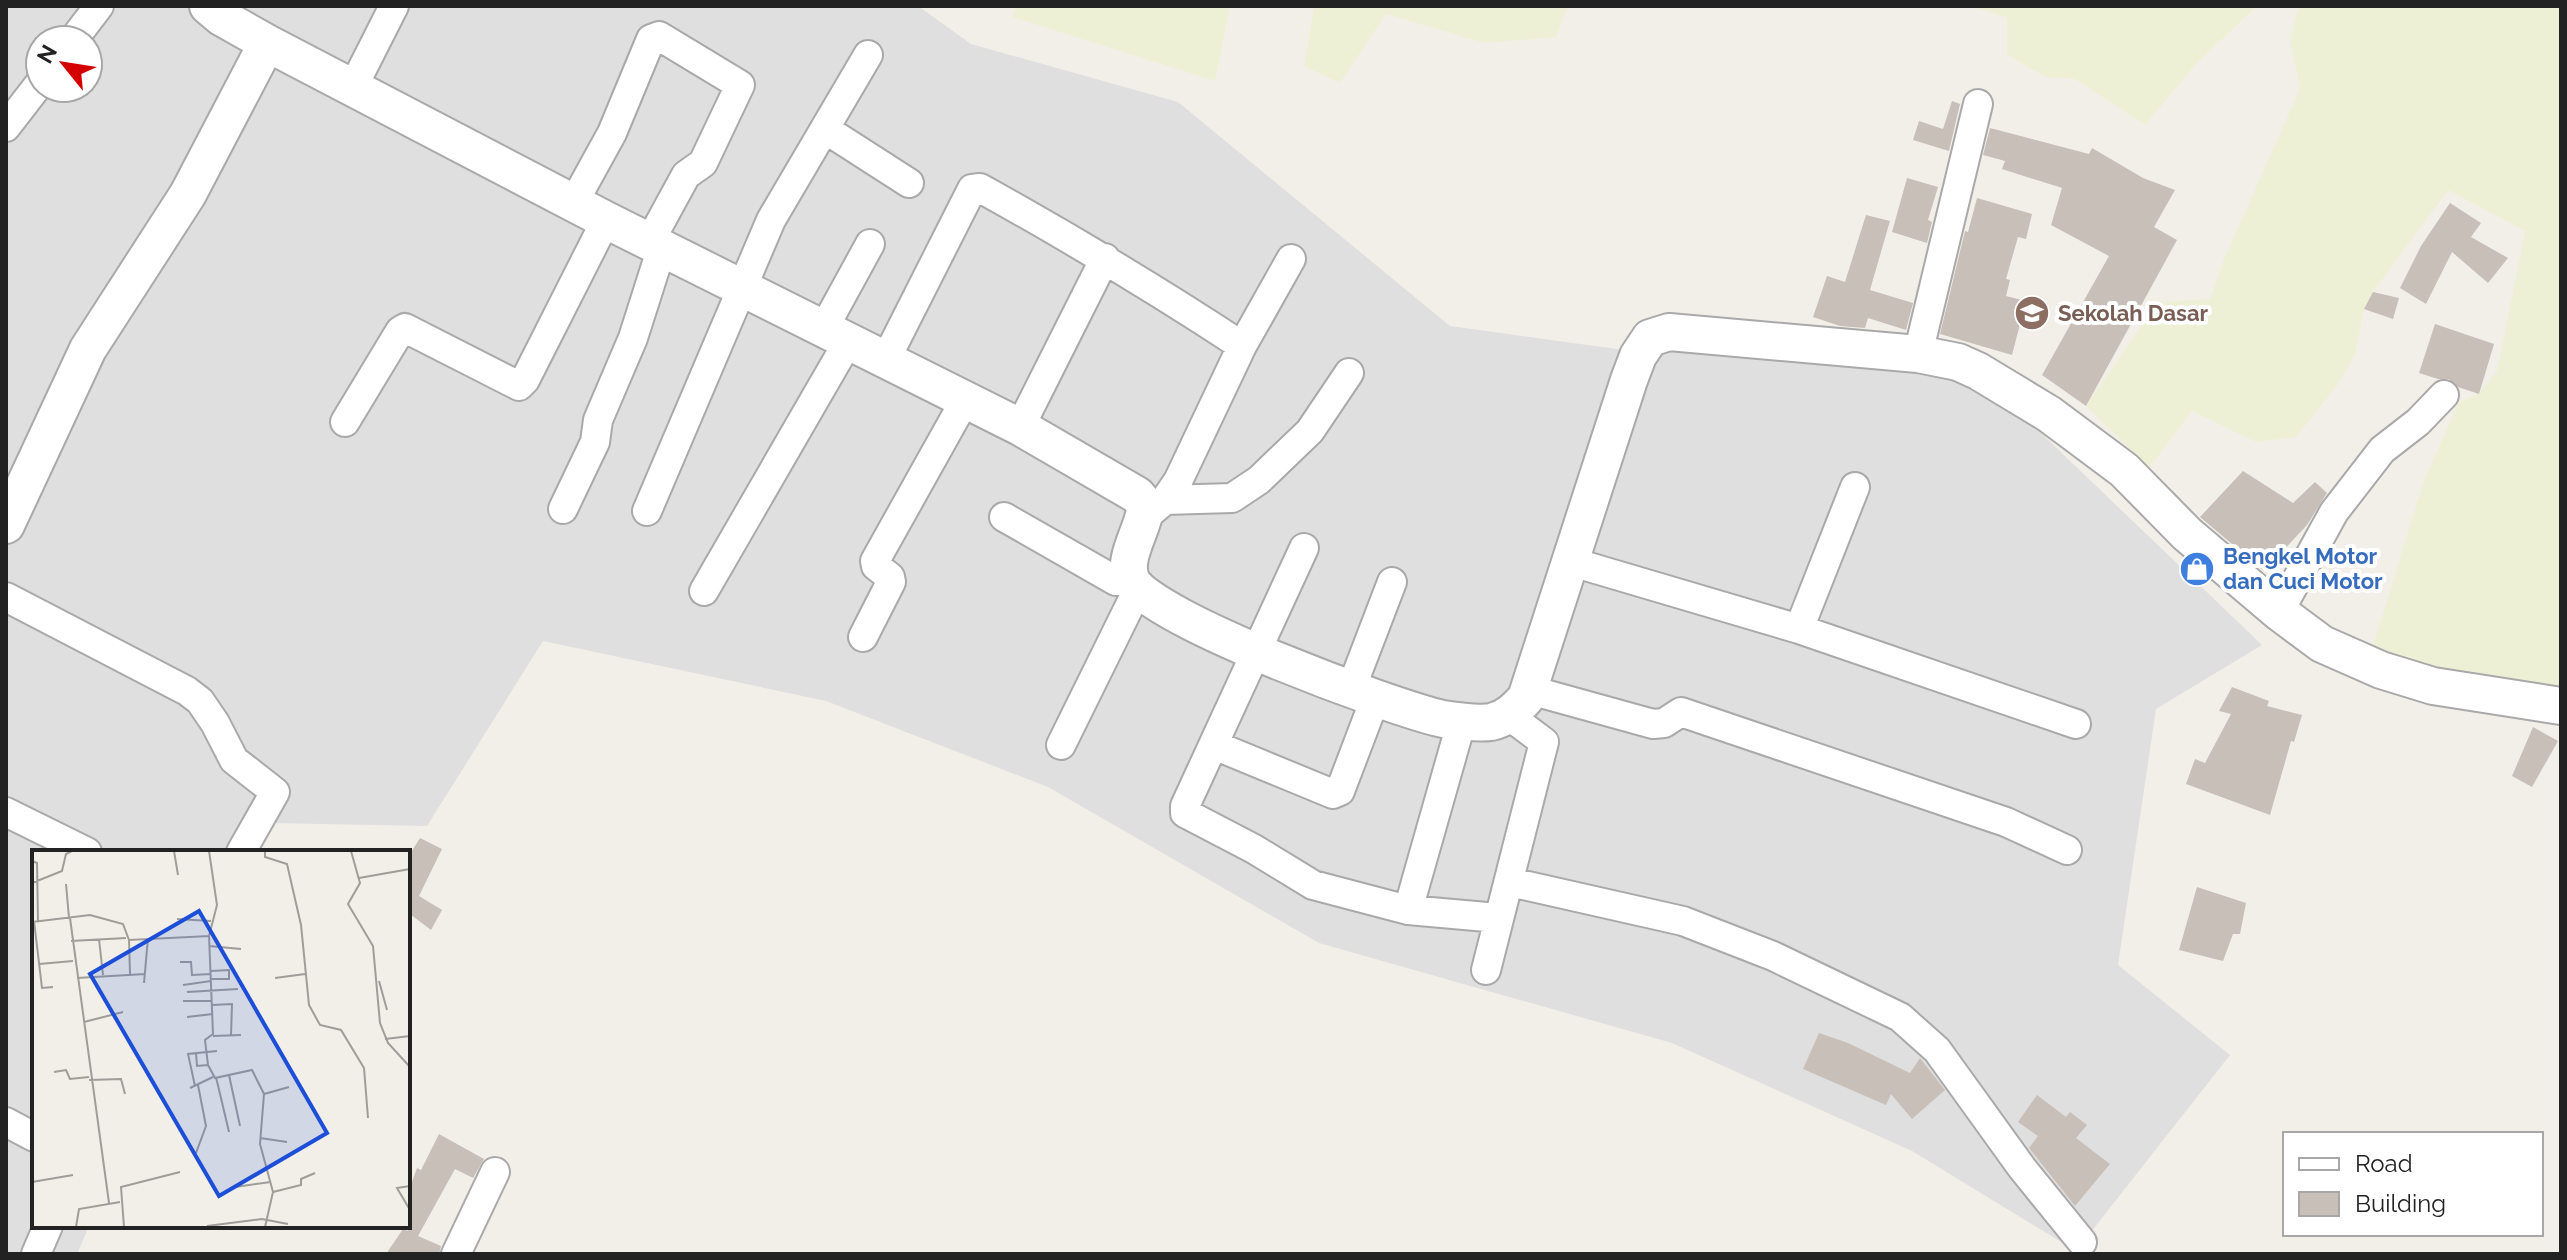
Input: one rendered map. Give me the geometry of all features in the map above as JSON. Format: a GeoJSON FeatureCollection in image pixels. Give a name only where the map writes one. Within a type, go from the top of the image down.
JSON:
{"type":"FeatureCollection","features":[{"type":"Feature","properties":{"kind":"street"},"geometry":{"type":"LineString","coordinates":[[85,24],[99,6]]}},
{"type":"Feature","properties":{"kind":"street"},"geometry":{"type":"LineString","coordinates":[[208,6],[221,17],[352,89],[1020,427],[1155,508],[1232,498],[1259,480],[1310,431],[1349,373]]}},
{"type":"Feature","properties":{"kind":"street"},"geometry":{"type":"LineString","coordinates":[[352,89],[394,6]]}},
{"type":"Feature","properties":{"kind":"street"},"geometry":{"type":"LineString","coordinates":[[563,509],[595,442],[598,420],[633,338],[656,244],[686,175],[703,163],[740,85],[659,36],[651,39],[612,133],[574,202]]}},
{"type":"Feature","properties":{"kind":"street"},"geometry":{"type":"LineString","coordinates":[[6,525],[88,349],[188,194],[267,43]]}},
{"type":"Feature","properties":{"kind":"street"},"geometry":{"type":"LineString","coordinates":[[647,511],[771,220],[868,55]]}},
{"type":"Feature","properties":{"kind":"street"},"geometry":{"type":"LineString","coordinates":[[6,127],[24,104]]}},
{"type":"Feature","properties":{"kind":"street"},"geometry":{"type":"LineString","coordinates":[[1918,354],[1978,104]]}},
{"type":"Feature","properties":{"kind":"street"},"geometry":{"type":"LineString","coordinates":[[825,129],[909,183]]}},
{"type":"Feature","properties":{"kind":"street"},"geometry":{"type":"LineString","coordinates":[[886,359],[972,189],[980,188],[1105,258],[1242,346]]}},
{"type":"Feature","properties":{"kind":"street"},"geometry":{"type":"LineString","coordinates":[[345,422],[400,331],[405,328],[519,386],[525,380],[606,220]]}},
{"type":"Feature","properties":{"kind":"street"},"geometry":{"type":"LineString","coordinates":[[704,591],[837,334],[870,244]]}},
{"type":"Feature","properties":{"kind":"street"},"geometry":{"type":"LineString","coordinates":[[1020,427],[1105,258]]}},
{"type":"Feature","properties":{"kind":"street"},"geometry":{"type":"LineString","coordinates":[[1061,745],[1135,585],[1129,563],[1155,508],[1178,481],[1242,346],[1291,259]]}},
{"type":"Feature","properties":{"kind":"street"},"geometry":{"type":"LineString","coordinates":[[1004,517],[1116,581],[1135,585],[1167,611],[1257,652],[1363,694],[1444,719],[1487,722],[1519,702],[1572,562],[1629,380],[1638,356],[1650,338],[1669,332],[1918,354],[1958,362],[1978,371],[2049,414],[2124,470],[2187,534],[2322,644],[2381,670],[2433,686],[2561,706]]}},
{"type":"Feature","properties":{"kind":"street"},"geometry":{"type":"LineString","coordinates":[[2279,612],[2334,512],[2353,487],[2382,450],[2418,422],[2444,395]]}},
{"type":"Feature","properties":{"kind":"street"},"geometry":{"type":"LineString","coordinates":[[863,637],[891,581],[875,561],[965,400]]}},
{"type":"Feature","properties":{"kind":"street"},"geometry":{"type":"LineString","coordinates":[[1799,629],[1855,487]]}},
{"type":"Feature","properties":{"kind":"street"},"geometry":{"type":"LineString","coordinates":[[1304,548],[1185,806],[1185,813],[1254,849],[1313,885],[1408,910],[1498,918]]}},
{"type":"Feature","properties":{"kind":"street"},"geometry":{"type":"LineString","coordinates":[[1572,562],[1799,629],[2076,724]]}},
{"type":"Feature","properties":{"kind":"street"},"geometry":{"type":"LineString","coordinates":[[1214,745],[1333,794],[1340,791],[1392,582]]}},
{"type":"Feature","properties":{"kind":"street"},"geometry":{"type":"LineString","coordinates":[[6,597],[166,679],[200,701],[234,760],[275,792],[242,850]]}},
{"type":"Feature","properties":{"kind":"street"},"geometry":{"type":"LineString","coordinates":[[1519,702],[1653,724],[1664,723],[1681,712],[2006,822],[2067,850]]}},
{"type":"Feature","properties":{"kind":"street"},"geometry":{"type":"LineString","coordinates":[[1486,970],[1544,742],[1519,702]]}},
{"type":"Feature","properties":{"kind":"street"},"geometry":{"type":"LineString","coordinates":[[1408,910],[1462,720]]}},
{"type":"Feature","properties":{"kind":"street"},"geometry":{"type":"LineString","coordinates":[[6,812],[83,850]]}},
{"type":"Feature","properties":{"kind":"street"},"geometry":{"type":"LineString","coordinates":[[1510,882],[1683,921],[1773,956],[1900,1017],[1937,1050],[2022,1168],[2082,1242]]}},
{"type":"Feature","properties":{"kind":"street"},"geometry":{"type":"LineString","coordinates":[[6,1122],[32,1136]]}},
{"type":"Feature","properties":{"kind":"street"},"geometry":{"type":"LineString","coordinates":[[456,1254],[495,1172]]}},
{"type":"Feature","properties":{"kind":"street"},"geometry":{"type":"LineString","coordinates":[[36,1254],[47,1228]]}},
{"type":"Feature","properties":{"kind":"shaded area"},"geometry":{"type":"Polygon","coordinates":[[[6,6],[918,6],[971,44],[1178,102],[1450,326],[1624,350],[1879,346],[2017,410],[2262,645],[2156,709],[2118,965],[2230,1055],[2076,1251],[1912,1151],[1672,1043],[1319,943],[1048,787],[826,701],[543,641],[427,826],[268,823],[256,850],[32,850],[32,1228],[88,1228],[77,1254],[6,1254],[6,6]]]}},
{"type":"Feature","properties":{"kind":"green space"},"geometry":{"type":"Polygon","coordinates":[[[1016,6],[1230,6],[1215,81],[1012,17],[1016,6]]]}},
{"type":"Feature","properties":{"kind":"green space"},"geometry":{"type":"Polygon","coordinates":[[[1314,6],[1568,6],[1556,37],[1484,43],[1386,14],[1340,83],[1304,66],[1314,6]]]}},
{"type":"Feature","properties":{"kind":"green space"},"geometry":{"type":"Polygon","coordinates":[[[1972,6],[2257,6],[2197,63],[2145,125],[2075,79],[2046,77],[2007,55],[2007,18],[1972,6]]]}},
{"type":"Feature","properties":{"kind":"green space"},"geometry":{"type":"Polygon","coordinates":[[[2299,6],[2561,6],[2561,706],[2381,670],[2373,646],[2424,480],[2459,402],[2479,394],[2497,371],[2525,231],[2448,190],[2373,292],[2364,309],[2355,354],[2337,386],[2296,437],[2256,442],[2192,411],[2149,468],[2086,406],[2158,302],[2210,299],[2224,259],[2300,89],[2290,40],[2299,6]]]}},
{"type":"Feature","properties":{"kind":"building"},"geometry":{"type":"Polygon","coordinates":[[[1952,101],[1960,104],[1949,151],[1913,140],[1919,121],[1943,129],[1952,101]]]}},
{"type":"Feature","properties":{"kind":"building"},"geometry":{"type":"Polygon","coordinates":[[[1990,128],[2089,154],[2092,148],[2143,178],[2175,190],[2154,227],[2177,240],[2086,406],[2042,375],[2109,256],[2051,225],[2062,188],[2002,169],[2005,161],[1983,155],[1990,128]]]}},
{"type":"Feature","properties":{"kind":"building"},"geometry":{"type":"Polygon","coordinates":[[[1907,178],[1938,187],[1928,220],[1932,222],[1927,243],[1892,232],[1907,178]]]}},
{"type":"Feature","properties":{"kind":"building"},"geometry":{"type":"Polygon","coordinates":[[[1977,198],[2032,214],[2026,239],[2018,237],[2006,279],[2010,280],[2006,296],[2026,301],[2012,355],[1940,334],[1965,231],[1968,232],[1977,198]]]}},
{"type":"Feature","properties":{"kind":"building"},"geometry":{"type":"Polygon","coordinates":[[[2450,203],[2481,223],[2471,237],[2508,258],[2488,283],[2452,252],[2426,304],[2400,288],[2421,246],[2450,203]]]}},
{"type":"Feature","properties":{"kind":"building"},"geometry":{"type":"Polygon","coordinates":[[[1866,215],[1890,221],[1870,290],[1913,303],[1906,330],[1868,318],[1865,328],[1840,326],[1813,317],[1827,276],[1845,282],[1866,215]]]}},
{"type":"Feature","properties":{"kind":"building"},"geometry":{"type":"Polygon","coordinates":[[[2373,292],[2399,298],[2393,319],[2364,309],[2373,292]]]}},
{"type":"Feature","properties":{"kind":"building"},"geometry":{"type":"Polygon","coordinates":[[[2435,324],[2494,344],[2479,394],[2458,387],[2449,379],[2419,373],[2435,324]]]}},
{"type":"Feature","properties":{"kind":"building"},"geometry":{"type":"Polygon","coordinates":[[[2243,471],[2293,503],[2315,482],[2327,493],[2307,525],[2264,571],[2200,517],[2243,471]]]}},
{"type":"Feature","properties":{"kind":"building"},"geometry":{"type":"Polygon","coordinates":[[[2232,687],[2269,701],[2267,706],[2302,715],[2294,742],[2291,741],[2270,815],[2186,784],[2195,759],[2205,763],[2231,714],[2219,711],[2232,687]]]}},
{"type":"Feature","properties":{"kind":"building"},"geometry":{"type":"Polygon","coordinates":[[[2533,727],[2558,741],[2532,787],[2512,776],[2533,727]]]}},
{"type":"Feature","properties":{"kind":"building"},"geometry":{"type":"Polygon","coordinates":[[[420,838],[442,849],[419,896],[442,910],[431,930],[410,914],[410,854],[420,838]]]}},
{"type":"Feature","properties":{"kind":"building"},"geometry":{"type":"Polygon","coordinates":[[[2197,887],[2246,903],[2240,934],[2233,934],[2223,961],[2179,950],[2197,887]]]}},
{"type":"Feature","properties":{"kind":"building"},"geometry":{"type":"Polygon","coordinates":[[[1819,1033],[1848,1043],[1910,1073],[1920,1058],[1945,1090],[1912,1119],[1891,1094],[1886,1105],[1803,1069],[1819,1033]]]}},
{"type":"Feature","properties":{"kind":"building"},"geometry":{"type":"Polygon","coordinates":[[[2037,1095],[2066,1117],[2070,1112],[2087,1125],[2076,1138],[2110,1164],[2075,1206],[2029,1148],[2038,1136],[2018,1122],[2037,1095]]]}},
{"type":"Feature","properties":{"kind":"building"},"geometry":{"type":"Polygon","coordinates":[[[439,1134],[484,1159],[473,1178],[455,1169],[418,1236],[441,1246],[439,1254],[386,1254],[403,1229],[408,1231],[410,1228],[410,1187],[417,1168],[421,1170],[439,1134]]]}},
{"type":"Feature","properties":{"kind":"place","name":"Sekolah Dasar"},"geometry":{"type":"Point","coordinates":[2032,313]}},
{"type":"Feature","properties":{"kind":"place","name":"Bengkel Motor dan Cuci Motor"},"geometry":{"type":"Point","coordinates":[2197,569]}}]}
